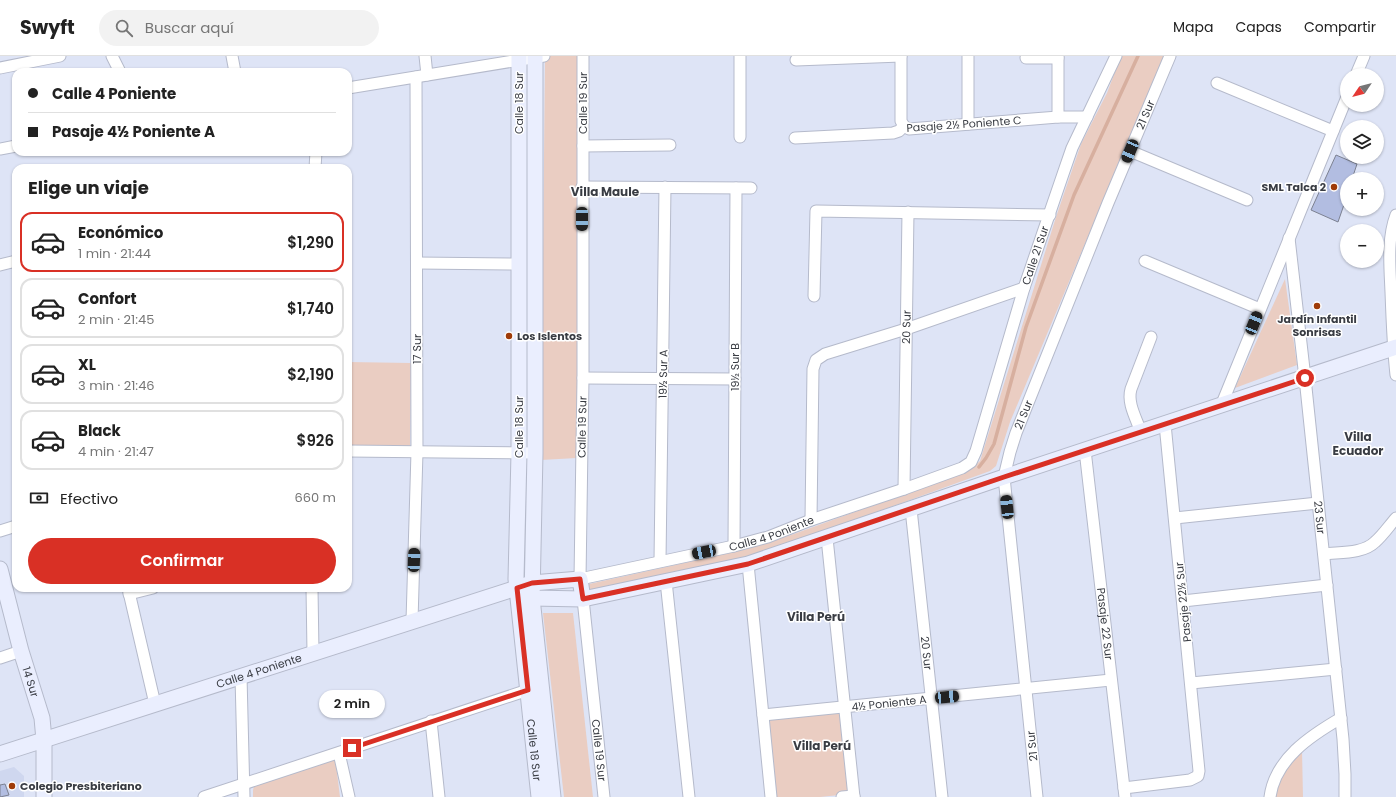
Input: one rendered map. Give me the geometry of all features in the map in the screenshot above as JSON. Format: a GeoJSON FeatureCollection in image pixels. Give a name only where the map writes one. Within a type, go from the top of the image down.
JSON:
{"type":"FeatureCollection","features":[{"type":"Feature","properties":{"kind":"street"},"geometry":{"type":"LineString","coordinates":[[0,68],[60,56]]}},
{"type":"Feature","properties":{"kind":"street"},"geometry":{"type":"LineString","coordinates":[[112,56],[118,68]]}},
{"type":"Feature","properties":{"kind":"street"},"geometry":{"type":"LineString","coordinates":[[232,56],[234,68]]}},
{"type":"Feature","properties":{"kind":"street"},"geometry":{"type":"LineString","coordinates":[[424,56],[427,75]]}},
{"type":"Feature","properties":{"kind":"street","name":"Calle 19 Sur"},"geometry":{"type":"LineString","coordinates":[[583,56],[583,378],[580,579],[604,797]]}},
{"type":"Feature","properties":{"kind":"street"},"geometry":{"type":"LineString","coordinates":[[740,56],[740,137]]}},
{"type":"Feature","properties":{"kind":"street"},"geometry":{"type":"LineString","coordinates":[[796,60],[901,56],[901,118],[904,126]]}},
{"type":"Feature","properties":{"kind":"street"},"geometry":{"type":"LineString","coordinates":[[968,56],[968,124]]}},
{"type":"Feature","properties":{"kind":"street","name":"Calle 21 Sur"},"geometry":{"type":"LineString","coordinates":[[971,462],[976,451],[1024,288],[1072,148],[1116,56]]}},
{"type":"Feature","properties":{"kind":"street","name":"21 Sur"},"geometry":{"type":"LineString","coordinates":[[1037,797],[1004,477],[1016,433],[1108,203],[1170,56]]}},
{"type":"Feature","properties":{"kind":"street"},"geometry":{"type":"LineString","coordinates":[[1359,68],[1364,56]]}},
{"type":"Feature","properties":{"kind":"street"},"geometry":{"type":"LineString","coordinates":[[352,87],[519,58],[538,57]]}},
{"type":"Feature","properties":{"kind":"street","name":"Calle 18 Sur"},"geometry":{"type":"LineString","coordinates":[[538,57],[535,453],[532,590],[553,797]]}},
{"type":"Feature","properties":{"kind":"street"},"geometry":{"type":"LineString","coordinates":[[1026,58],[1058,57],[1058,117]]}},
{"type":"Feature","properties":{"kind":"street","name":"Calle 18 Sur"},"geometry":{"type":"LineString","coordinates":[[519,58],[519,452],[516,574],[539,797]]}},
{"type":"Feature","properties":{"kind":"street","name":"17 Sur"},"geometry":{"type":"LineString","coordinates":[[412,621],[417,452],[416,77]]}},
{"type":"Feature","properties":{"kind":"street"},"geometry":{"type":"LineString","coordinates":[[1217,83],[1333,131]]}},
{"type":"Feature","properties":{"kind":"street","name":"23 Sur"},"geometry":{"type":"LineString","coordinates":[[1221,406],[1341,112]]}},
{"type":"Feature","properties":{"kind":"street","name":"Pasaje 2½ Poniente C"},"geometry":{"type":"LineString","coordinates":[[794,138],[893,132],[900,131],[904,126],[912,129],[1058,117],[1087,117]]}},
{"type":"Feature","properties":{"kind":"street"},"geometry":{"type":"LineString","coordinates":[[583,146],[670,145]]}},
{"type":"Feature","properties":{"kind":"street"},"geometry":{"type":"LineString","coordinates":[[0,149],[12,147]]}},
{"type":"Feature","properties":{"kind":"street"},"geometry":{"type":"LineString","coordinates":[[1130,151],[1247,200]]}},
{"type":"Feature","properties":{"kind":"street"},"geometry":{"type":"LineString","coordinates":[[582,187],[751,188]]}},
{"type":"Feature","properties":{"kind":"street","name":"19½ Sur A"},"geometry":{"type":"LineString","coordinates":[[660,561],[665,188]]}},
{"type":"Feature","properties":{"kind":"street","name":"19½ Sur B"},"geometry":{"type":"LineString","coordinates":[[734,546],[736,188]]}},
{"type":"Feature","properties":{"kind":"street"},"geometry":{"type":"LineString","coordinates":[[814,296],[816,211],[1050,215]]}},
{"type":"Feature","properties":{"kind":"street","name":"20 Sur"},"geometry":{"type":"LineString","coordinates":[[904,489],[908,212]]}},
{"type":"Feature","properties":{"kind":"street"},"geometry":{"type":"LineString","coordinates":[[1396,215],[1391,243],[1390,262],[1396,375]]}},
{"type":"Feature","properties":{"kind":"street","name":"23 Sur"},"geometry":{"type":"LineString","coordinates":[[1289,238],[1345,757],[1345,797]]}},
{"type":"Feature","properties":{"kind":"street"},"geometry":{"type":"LineString","coordinates":[[1145,261],[1260,309]]}},
{"type":"Feature","properties":{"kind":"street"},"geometry":{"type":"LineString","coordinates":[[0,265],[12,262]]}},
{"type":"Feature","properties":{"kind":"street"},"geometry":{"type":"LineString","coordinates":[[417,263],[519,264]]}},
{"type":"Feature","properties":{"kind":"street"},"geometry":{"type":"LineString","coordinates":[[811,520],[813,369],[815,363],[822,355],[906,329],[1024,288]]}},
{"type":"Feature","properties":{"kind":"street"},"geometry":{"type":"LineString","coordinates":[[1141,432],[1131,405],[1130,396],[1131,388],[1151,337]]}},
{"type":"Feature","properties":{"kind":"street","name":"Calle 4 Poniente"},"geometry":{"type":"LineString","coordinates":[[0,754],[517,588],[583,599],[748,564],[1395,347]]}},
{"type":"Feature","properties":{"kind":"street"},"geometry":{"type":"LineString","coordinates":[[583,378],[735,379]]}},
{"type":"Feature","properties":{"kind":"street","name":"Pasaje 22½ Sur"},"geometry":{"type":"LineString","coordinates":[[1124,793],[1186,782],[1198,776],[1199,771],[1165,424]]}},
{"type":"Feature","properties":{"kind":"street","name":"Pasaje 22 Sur"},"geometry":{"type":"LineString","coordinates":[[1085,450],[1124,793]]}},
{"type":"Feature","properties":{"kind":"street"},"geometry":{"type":"LineString","coordinates":[[352,452],[535,453]]}},
{"type":"Feature","properties":{"kind":"street","name":"Calle 4 Poniente"},"geometry":{"type":"LineString","coordinates":[[532,590],[734,546],[768,537],[811,520],[962,468],[971,462]]}},
{"type":"Feature","properties":{"kind":"street"},"geometry":{"type":"LineString","coordinates":[[1174,518],[1318,503]]}},
{"type":"Feature","properties":{"kind":"street","name":"20 Sur"},"geometry":{"type":"LineString","coordinates":[[911,509],[942,797]]}},
{"type":"Feature","properties":{"kind":"street"},"geometry":{"type":"LineString","coordinates":[[1324,554],[1359,550],[1369,547],[1375,543],[1396,518]]}},
{"type":"Feature","properties":{"kind":"street"},"geometry":{"type":"LineString","coordinates":[[0,530],[12,527]]}},
{"type":"Feature","properties":{"kind":"street"},"geometry":{"type":"LineString","coordinates":[[827,538],[854,796],[842,797]]}},
{"type":"Feature","properties":{"kind":"street"},"geometry":{"type":"LineString","coordinates":[[748,564],[771,797]]}},
{"type":"Feature","properties":{"kind":"street","name":"14 Sur"},"geometry":{"type":"LineString","coordinates":[[0,569],[21,651],[42,718],[44,740],[44,797]]}},
{"type":"Feature","properties":{"kind":"street"},"geometry":{"type":"LineString","coordinates":[[666,581],[689,797]]}},
{"type":"Feature","properties":{"kind":"street"},"geometry":{"type":"LineString","coordinates":[[1183,601],[1327,585]]}},
{"type":"Feature","properties":{"kind":"street"},"geometry":{"type":"LineString","coordinates":[[128,592],[155,704]]}},
{"type":"Feature","properties":{"kind":"street"},"geometry":{"type":"LineString","coordinates":[[312,592],[313,653]]}},
{"type":"Feature","properties":{"kind":"street"},"geometry":{"type":"LineString","coordinates":[[0,658],[21,651]]}},
{"type":"Feature","properties":{"kind":"street"},"geometry":{"type":"LineString","coordinates":[[1191,683],[1336,669]]}},
{"type":"Feature","properties":{"kind":"street"},"geometry":{"type":"LineString","coordinates":[[241,676],[244,797]]}},
{"type":"Feature","properties":{"kind":"street","name":"4½ Poniente A"},"geometry":{"type":"LineString","coordinates":[[763,715],[1111,680]]}},
{"type":"Feature","properties":{"kind":"street"},"geometry":{"type":"LineString","coordinates":[[204,797],[528,690]]}},
{"type":"Feature","properties":{"kind":"street"},"geometry":{"type":"LineString","coordinates":[[1270,797],[1275,778],[1281,766],[1316,732],[1340,718]]}},
{"type":"Feature","properties":{"kind":"street"},"geometry":{"type":"LineString","coordinates":[[431,721],[439,797]]}},
{"type":"Feature","properties":{"kind":"street"},"geometry":{"type":"LineString","coordinates":[[339,753],[349,797]]}},
{"type":"Feature","properties":{"kind":"shaded area"},"geometry":{"type":"Polygon","coordinates":[[[545,56],[577,56],[577,306],[579,344],[577,346],[577,458],[541,460],[545,56]]]}},
{"type":"Feature","properties":{"kind":"shaded area"},"geometry":{"type":"Polygon","coordinates":[[[1121,56],[1164,56],[1010,422],[996,466],[990,471],[747,559],[590,591],[589,584],[747,549],[791,535],[968,471],[980,461],[1056,217],[1081,144],[1107,93],[1121,56]]]}},
{"type":"Feature","properties":{"kind":"shaded area"},"geometry":{"type":"Polygon","coordinates":[[[1285,279],[1297,365],[1235,388],[1285,279]]]}},
{"type":"Feature","properties":{"kind":"shaded area"},"geometry":{"type":"Polygon","coordinates":[[[352,362],[411,363],[410,448],[352,448],[352,362]]]}},
{"type":"Feature","properties":{"kind":"shaded area"},"geometry":{"type":"Polygon","coordinates":[[[543,613],[573,613],[593,797],[564,797],[543,613]]]}},
{"type":"Feature","properties":{"kind":"shaded area"},"geometry":{"type":"Polygon","coordinates":[[[840,709],[849,794],[820,797],[771,797],[763,716],[840,709]]]}},
{"type":"Feature","properties":{"kind":"shaded area"},"geometry":{"type":"Polygon","coordinates":[[[1302,750],[1303,797],[1273,797],[1281,768],[1302,750]]]}},
{"type":"Feature","properties":{"kind":"shaded area"},"geometry":{"type":"Polygon","coordinates":[[[335,757],[340,797],[253,797],[255,783],[335,757]]]}},
{"type":"Feature","properties":{"kind":"shaded area","name":"Colegio Presbiteriano"},"geometry":{"type":"Polygon","coordinates":[[[14,767],[24,776],[24,797],[0,797],[0,771],[14,767]]]}},
{"type":"Feature","properties":{"kind":"building","name":"SML Talca 2"},"geometry":{"type":"Polygon","coordinates":[[[1336,155],[1340,157],[1340,164],[1357,164],[1354,172],[1340,172],[1340,216],[1338,222],[1311,210],[1336,155]]]}},
{"type":"Feature","properties":{"kind":"building"},"geometry":{"type":"Polygon","coordinates":[[[5,784],[9,795],[0,797],[0,785],[5,784]]]}},
{"type":"Feature","properties":{"kind":"waterway"},"geometry":{"type":"LineString","coordinates":[[979,467],[994,444],[1026,327],[1074,195],[1138,56]]}},
{"type":"Feature","properties":{"kind":"place","name":"SML Talca 2"},"geometry":{"type":"Point","coordinates":[1334,187]}},
{"type":"Feature","properties":{"kind":"place","name":"Jardín Infantil Sonrisas"},"geometry":{"type":"Point","coordinates":[1317,306]}},
{"type":"Feature","properties":{"kind":"place","name":"Los Islentos"},"geometry":{"type":"Point","coordinates":[509,336]}},
{"type":"Feature","properties":{"kind":"place","name":"Colegio Presbiteriano"},"geometry":{"type":"Point","coordinates":[12,786]}},
{"type":"Feature","properties":{"kind":"district","name":"Villa Maule"},"geometry":{"type":"Point","coordinates":[605,192]}},
{"type":"Feature","properties":{"kind":"district","name":"Villa Ecuador"},"geometry":{"type":"Point","coordinates":[1358,444]}},
{"type":"Feature","properties":{"kind":"district","name":"Villa Perú"},"geometry":{"type":"Point","coordinates":[816,617]}},
{"type":"Feature","properties":{"kind":"district","name":"Villa Perú"},"geometry":{"type":"Point","coordinates":[822,746]}},
{"type":"Feature","properties":{"kind":"route"},"geometry":{"type":"LineString","coordinates":[[352,748],[528,690],[517,588],[532,583],[580,579],[583,599],[748,564],[1004,477],[1305,378]]}}]}
